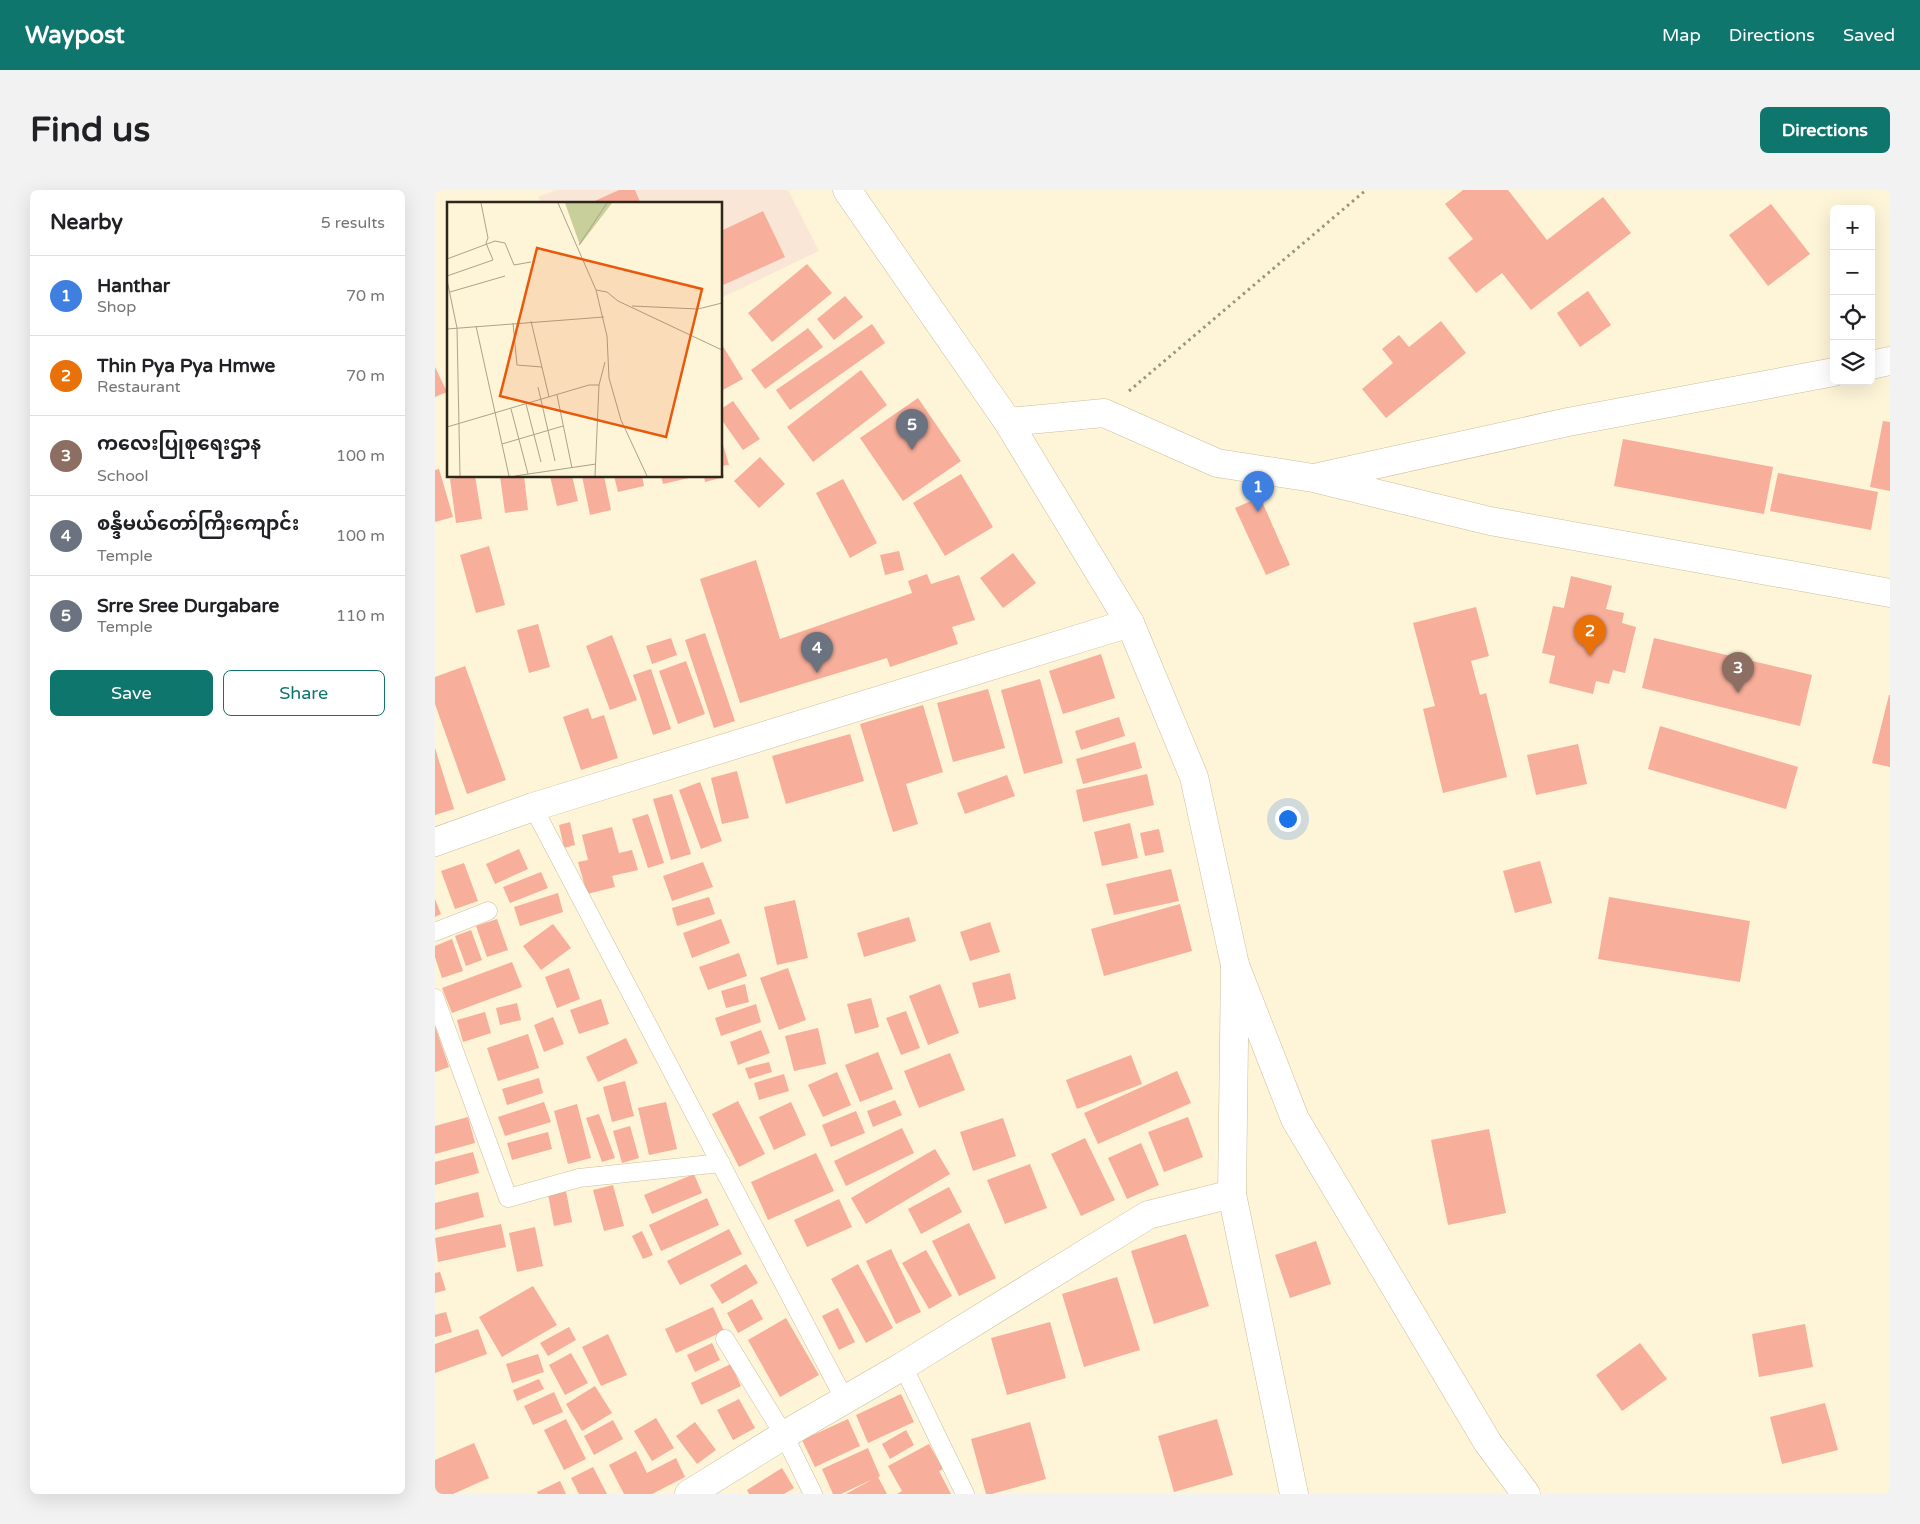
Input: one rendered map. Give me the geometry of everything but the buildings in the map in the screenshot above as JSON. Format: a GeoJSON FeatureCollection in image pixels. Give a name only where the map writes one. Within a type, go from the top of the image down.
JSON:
{"type":"FeatureCollection","features":[{"type":"Feature","properties":{"kind":"street"},"geometry":{"type":"LineString","coordinates":[[847,190],[1007,422],[1130,623],[1194,777],[1235,965],[1295,1118],[1488,1443],[1526,1494]]}},
{"type":"Feature","properties":{"kind":"street"},"geometry":{"type":"LineString","coordinates":[[1875,364],[1890,361]]}},
{"type":"Feature","properties":{"kind":"street"},"geometry":{"type":"LineString","coordinates":[[1313,478],[1568,422],[1830,373]]}},
{"type":"Feature","properties":{"kind":"street"},"geometry":{"type":"LineString","coordinates":[[1007,422],[1103,413],[1217,463],[1313,478],[1490,521],[1890,593]]}},
{"type":"Feature","properties":{"kind":"street"},"geometry":{"type":"LineString","coordinates":[[435,842],[533,807],[1130,623]]}},
{"type":"Feature","properties":{"kind":"street"},"geometry":{"type":"LineString","coordinates":[[1235,965],[1232,1194],[1294,1494]]}},
{"type":"Feature","properties":{"kind":"street"},"geometry":{"type":"LineString","coordinates":[[689,1494],[784,1435],[903,1366],[1148,1215],[1232,1194]]}},
{"type":"Feature","properties":{"kind":"lane"},"geometry":{"type":"LineString","coordinates":[[533,807],[845,1400]]}},
{"type":"Feature","properties":{"kind":"lane"},"geometry":{"type":"LineString","coordinates":[[435,932],[488,911]]}},
{"type":"Feature","properties":{"kind":"lane"},"geometry":{"type":"LineString","coordinates":[[435,998],[508,1198],[579,1178],[721,1163]]}},
{"type":"Feature","properties":{"kind":"lane"},"geometry":{"type":"LineString","coordinates":[[725,1340],[784,1435],[813,1494]]}},
{"type":"Feature","properties":{"kind":"lane"},"geometry":{"type":"LineString","coordinates":[[903,1366],[965,1494]]}},
{"type":"Feature","properties":{"kind":"path"},"geometry":{"type":"LineString","coordinates":[[1103,413],[1366,190]]}},
{"type":"Feature","properties":{"kind":"shaded area"},"geometry":{"type":"Polygon","coordinates":[[[557,190],[788,190],[819,251],[723,297],[723,202],[541,202],[538,197],[557,190]]]}},
{"type":"Feature","properties":{"kind":"place","name":"Srre Sree Durgabare"},"geometry":{"type":"Point","coordinates":[912,450]}},
{"type":"Feature","properties":{"kind":"place","name":"Hanthar"},"geometry":{"type":"Point","coordinates":[1258,512]}},
{"type":"Feature","properties":{"kind":"place","name":"Thin Pya Pya Hmwe"},"geometry":{"type":"Point","coordinates":[1590,656]}},
{"type":"Feature","properties":{"kind":"place","name":"စန္ဒီမယ်တော်ကြီးကျောင်း"},"geometry":{"type":"Point","coordinates":[817,673]}},
{"type":"Feature","properties":{"kind":"place","name":"ကလေးပြုစုရေးဌာန"},"geometry":{"type":"Point","coordinates":[1738,693]}}]}
